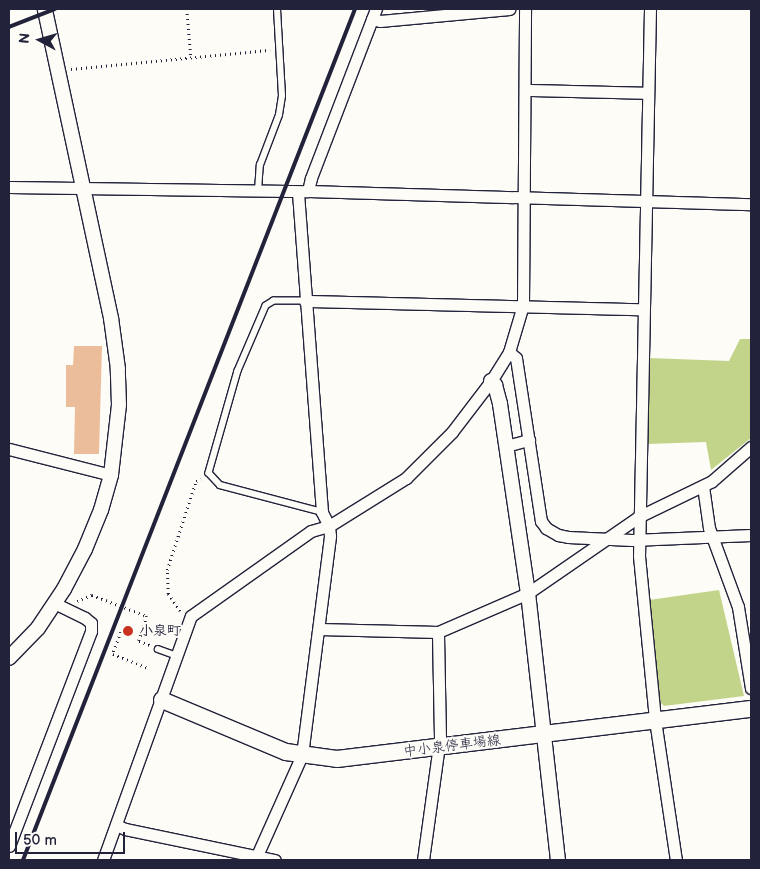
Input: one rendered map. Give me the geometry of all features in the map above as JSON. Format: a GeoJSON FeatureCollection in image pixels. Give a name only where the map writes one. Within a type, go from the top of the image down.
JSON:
{"type":"FeatureCollection","features":[{"type":"Feature","properties":{"kind":"main road","name":"中小泉停車場線"},"geometry":{"type":"LineString","coordinates":[[162,700],[263,743],[302,755],[357,758],[751,709]]}},
{"type":"Feature","properties":{"kind":"street"},"geometry":{"type":"LineString","coordinates":[[9,658],[38,628],[85,549],[98,518],[111,475],[119,414],[118,369],[111,318],[45,9]]}},
{"type":"Feature","properties":{"kind":"street"},"geometry":{"type":"LineString","coordinates":[[256,858],[302,755],[319,629],[329,526],[322,512],[306,301],[303,192],[374,14],[380,21],[509,9]]}},
{"type":"Feature","properties":{"kind":"street"},"geometry":{"type":"LineString","coordinates":[[103,860],[194,613],[311,531],[329,526],[406,478],[452,432],[491,381],[509,352],[523,305],[526,90],[525,9]]}},
{"type":"Feature","properties":{"kind":"street"},"geometry":{"type":"LineString","coordinates":[[650,9],[638,540],[654,720],[676,860]]}},
{"type":"Feature","properties":{"kind":"street"},"geometry":{"type":"LineString","coordinates":[[526,90],[648,93]]}},
{"type":"Feature","properties":{"kind":"street"},"geometry":{"type":"LineString","coordinates":[[9,187],[303,192],[751,204]]}},
{"type":"Feature","properties":{"kind":"street"},"geometry":{"type":"LineString","coordinates":[[306,301],[643,309]]}},
{"type":"Feature","properties":{"kind":"street"},"geometry":{"type":"LineString","coordinates":[[509,352],[516,358],[542,521],[546,528],[558,535],[568,537],[638,540],[751,535]]}},
{"type":"Feature","properties":{"kind":"street"},"geometry":{"type":"LineString","coordinates":[[491,381],[495,385],[500,404],[528,593],[558,860]]}},
{"type":"Feature","properties":{"kind":"street"},"geometry":{"type":"LineString","coordinates":[[506,446],[529,440]]}},
{"type":"Feature","properties":{"kind":"street"},"geometry":{"type":"LineString","coordinates":[[319,629],[438,632],[528,593],[638,517],[703,486],[751,447]]}},
{"type":"Feature","properties":{"kind":"street"},"geometry":{"type":"LineString","coordinates":[[9,449],[111,475]]}},
{"type":"Feature","properties":{"kind":"street"},"geometry":{"type":"LineString","coordinates":[[703,486],[712,537],[738,607],[751,688]]}},
{"type":"Feature","properties":{"kind":"street"},"geometry":{"type":"LineString","coordinates":[[9,846],[91,632],[91,623],[85,618],[54,603]]}},
{"type":"Feature","properties":{"kind":"street"},"geometry":{"type":"LineString","coordinates":[[423,860],[439,748],[438,632]]}},
{"type":"Feature","properties":{"kind":"street"},"geometry":{"type":"LineString","coordinates":[[116,825],[125,829],[256,858],[275,860]]}},
{"type":"Feature","properties":{"kind":"lane"},"geometry":{"type":"LineString","coordinates":[[258,191],[260,165],[279,116],[282,102],[277,9]]}},
{"type":"Feature","properties":{"kind":"lane"},"geometry":{"type":"LineString","coordinates":[[306,301],[274,301],[266,306],[238,372],[208,473],[220,485],[322,512]]}},
{"type":"Feature","properties":{"kind":"lane"},"geometry":{"type":"LineString","coordinates":[[158,649],[178,656]]}},
{"type":"Feature","properties":{"kind":"path"},"geometry":{"type":"LineString","coordinates":[[187,9],[191,58]]}},
{"type":"Feature","properties":{"kind":"path"},"geometry":{"type":"LineString","coordinates":[[58,72],[280,49]]}},
{"type":"Feature","properties":{"kind":"path"},"geometry":{"type":"LineString","coordinates":[[190,620],[168,594],[168,564],[196,481],[210,477]]}},
{"type":"Feature","properties":{"kind":"path"},"geometry":{"type":"LineString","coordinates":[[75,602],[92,595],[148,616],[139,641],[158,649]]}},
{"type":"Feature","properties":{"kind":"path"},"geometry":{"type":"LineString","coordinates":[[121,632],[113,654],[148,668]]}},
{"type":"Feature","properties":{"kind":"green space"},"geometry":{"type":"Polygon","coordinates":[[[740,339],[751,339],[751,438],[711,470],[706,442],[647,444],[649,358],[729,361],[740,339]]]}},
{"type":"Feature","properties":{"kind":"green space"},"geometry":{"type":"Polygon","coordinates":[[[719,590],[744,696],[664,706],[658,700],[649,600],[719,590]]]}},
{"type":"Feature","properties":{"kind":"building"},"geometry":{"type":"Polygon","coordinates":[[[74,346],[102,346],[99,454],[74,454],[75,407],[66,407],[66,365],[73,365],[74,346]]]}},
{"type":"Feature","properties":{"kind":"railway"},"geometry":{"type":"LineString","coordinates":[[9,27],[55,9]]}},
{"type":"Feature","properties":{"kind":"railway"},"geometry":{"type":"LineString","coordinates":[[23,860],[355,9]]}},
{"type":"Feature","properties":{"kind":"place","name":"小泉町"},"geometry":{"type":"Point","coordinates":[128,631]}}]}
